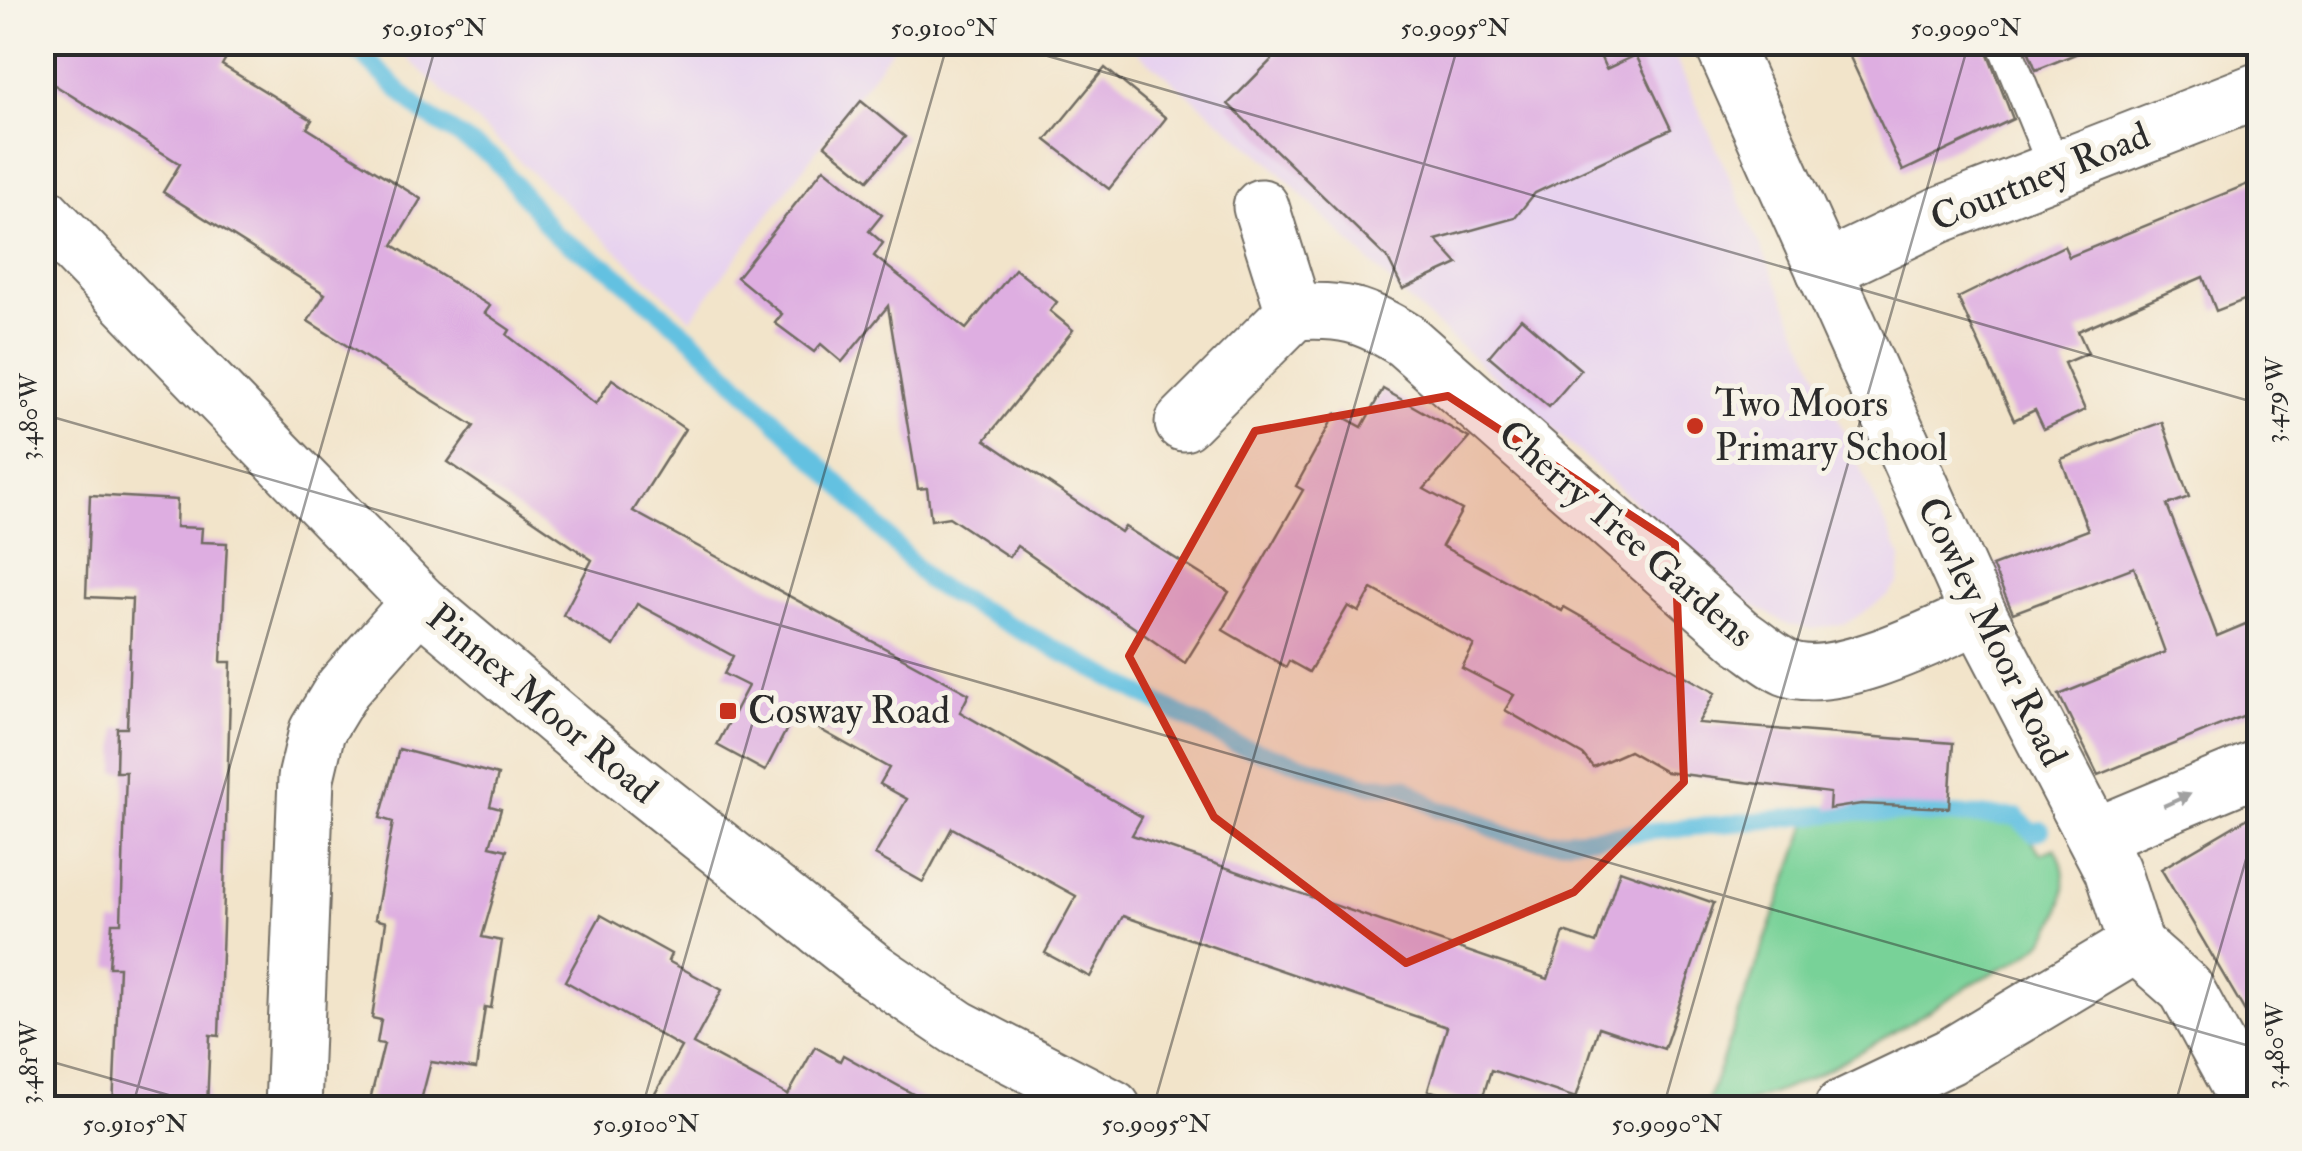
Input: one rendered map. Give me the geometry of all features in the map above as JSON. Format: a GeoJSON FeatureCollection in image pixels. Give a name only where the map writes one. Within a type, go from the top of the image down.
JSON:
{"type":"FeatureCollection","features":[{"type":"Feature","properties":{"kind":"street","name":"Cowley Moor Road"},"geometry":{"type":"LineString","coordinates":[[1722,42],[1980,616],[2039,738],[2112,870],[2136,945]]}},
{"type":"Feature","properties":{"kind":"street","name":"Courtney Road"},"geometry":{"type":"LineString","coordinates":[[1824,270],[1939,214],[2260,90]]}},
{"type":"Feature","properties":{"kind":"street"},"geometry":{"type":"LineString","coordinates":[[1183,423],[1294,312],[1261,207]]}},
{"type":"Feature","properties":{"kind":"street","name":"Pinnex Moor Road"},"geometry":{"type":"LineString","coordinates":[[42,213],[419,602],[580,738],[873,970],[958,1028],[1113,1108]]}},
{"type":"Feature","properties":{"kind":"street","name":"Cherry Tree Gardens"},"geometry":{"type":"LineString","coordinates":[[1294,312],[1333,309],[1368,318],[1405,340],[1741,638],[1787,668],[1813,674],[1842,670],[1980,616]]}},
{"type":"Feature","properties":{"kind":"street"},"geometry":{"type":"LineString","coordinates":[[293,1108],[306,778],[317,730],[343,688],[419,602]]}},
{"type":"Feature","properties":{"kind":"street"},"geometry":{"type":"LineString","coordinates":[[2095,836],[2260,767]]}},
{"type":"Feature","properties":{"kind":"street"},"geometry":{"type":"LineString","coordinates":[[1842,1108],[1949,1057],[2136,945],[2186,989],[2251,1108]]}},
{"type":"Feature","properties":{"kind":"lane"},"geometry":{"type":"LineString","coordinates":[[2003,42],[2056,170]]}},
{"type":"Feature","properties":{"kind":"highlighted area"},"geometry":{"type":"Polygon","coordinates":[[[1448,396],[1675,544],[1684,782],[1574,892],[1406,963],[1214,817],[1129,656],[1255,431],[1448,396]]]}},
{"type":"Feature","properties":{"kind":"shaded area"},"geometry":{"type":"Polygon","coordinates":[[[391,43],[896,43],[691,319],[391,43]]]}},
{"type":"Feature","properties":{"kind":"shaded area","name":"Two Moors Primary School"},"geometry":{"type":"Polygon","coordinates":[[[1127,43],[1669,43],[1901,558],[1899,583],[1888,596],[1847,623],[1814,629],[1790,625],[1744,600],[1404,296],[1268,161],[1127,43]]]}},
{"type":"Feature","properties":{"kind":"green space"},"geometry":{"type":"Polygon","coordinates":[[[1837,817],[2013,824],[2025,831],[2041,854],[2055,848],[2064,882],[2057,919],[2031,952],[1846,1059],[1771,1094],[1705,1108],[1808,822],[1837,817]]]}},
{"type":"Feature","properties":{"kind":"building"},"geometry":{"type":"Polygon","coordinates":[[[42,42],[235,42],[222,65],[312,120],[307,128],[421,199],[393,245],[490,306],[485,313],[510,330],[507,335],[596,404],[612,379],[685,429],[633,511],[969,694],[960,712],[1142,817],[1132,835],[1548,979],[1564,932],[1596,943],[1620,870],[1714,903],[1664,1049],[1599,1027],[1576,1098],[1491,1070],[1480,1106],[1428,1090],[1447,1027],[1123,916],[1090,977],[1045,953],[1076,896],[952,828],[923,882],[875,855],[907,799],[880,784],[889,768],[794,715],[765,771],[717,745],[748,686],[724,674],[733,656],[637,604],[614,646],[563,615],[592,560],[448,462],[474,426],[308,321],[325,294],[163,192],[180,164],[42,77],[42,42]]]}},
{"type":"Feature","properties":{"kind":"building"},"geometry":{"type":"Polygon","coordinates":[[[1289,42],[1594,42],[1606,69],[1636,55],[1671,129],[1535,193],[1515,218],[1436,240],[1458,264],[1403,289],[1388,259],[1228,104],[1289,42]]]}},
{"type":"Feature","properties":{"kind":"building"},"geometry":{"type":"Polygon","coordinates":[[[1843,42],[1983,42],[2013,119],[1903,171],[1843,42]]]}},
{"type":"Feature","properties":{"kind":"building"},"geometry":{"type":"Polygon","coordinates":[[[2025,42],[2099,42],[2100,44],[2036,70],[2025,42]]]}},
{"type":"Feature","properties":{"kind":"building"},"geometry":{"type":"Polygon","coordinates":[[[1105,68],[1166,118],[1109,189],[1046,140],[1105,68]]]}},
{"type":"Feature","properties":{"kind":"building"},"geometry":{"type":"Polygon","coordinates":[[[861,101],[905,137],[868,180],[825,145],[861,101]]]}},
{"type":"Feature","properties":{"kind":"building"},"geometry":{"type":"Polygon","coordinates":[[[824,168],[882,215],[869,231],[883,243],[874,256],[966,329],[1015,269],[1057,302],[1050,311],[1073,330],[985,440],[1121,532],[1125,527],[1229,592],[1185,663],[1017,546],[1009,557],[949,517],[931,520],[927,488],[918,489],[888,306],[842,362],[821,344],[814,352],[775,323],[782,314],[737,277],[824,168]]]}},
{"type":"Feature","properties":{"kind":"building"},"geometry":{"type":"Polygon","coordinates":[[[2260,179],[2260,294],[2216,311],[2203,277],[2078,331],[2088,353],[2064,363],[2085,410],[2044,429],[2035,410],[2014,420],[1958,298],[2064,246],[2069,257],[2260,179]]]}},
{"type":"Feature","properties":{"kind":"building"},"geometry":{"type":"Polygon","coordinates":[[[1521,318],[1581,370],[1549,407],[1489,356],[1521,318]]]}},
{"type":"Feature","properties":{"kind":"building"},"geometry":{"type":"Polygon","coordinates":[[[1383,389],[1469,438],[1424,489],[1462,510],[1442,546],[1562,611],[1564,607],[1715,693],[1698,723],[1953,743],[1949,808],[1861,804],[1829,809],[1830,793],[1666,772],[1629,751],[1593,767],[1583,755],[1505,710],[1514,695],[1462,668],[1474,645],[1372,589],[1359,612],[1348,606],[1309,672],[1289,661],[1286,667],[1223,630],[1303,490],[1296,486],[1336,413],[1362,427],[1383,389]]]}},
{"type":"Feature","properties":{"kind":"building"},"geometry":{"type":"Polygon","coordinates":[[[2162,422],[2189,497],[2167,505],[2217,636],[2260,618],[2260,709],[2098,775],[2059,695],[2165,652],[2134,567],[2013,613],[1992,566],[2088,530],[2061,459],[2162,422]]]}},
{"type":"Feature","properties":{"kind":"building"},"geometry":{"type":"Polygon","coordinates":[[[90,495],[177,500],[176,527],[202,528],[201,542],[227,543],[221,662],[231,662],[223,926],[219,1036],[210,1035],[207,1108],[113,1108],[119,967],[109,967],[112,923],[121,923],[126,772],[116,772],[117,728],[127,728],[132,599],[86,597],[90,495]]]}},
{"type":"Feature","properties":{"kind":"building"},"geometry":{"type":"Polygon","coordinates":[[[399,749],[498,775],[490,806],[501,809],[490,846],[507,850],[482,937],[502,941],[491,1008],[485,1007],[476,1069],[431,1062],[419,1108],[368,1108],[384,1044],[377,1043],[381,1020],[372,1018],[386,922],[375,919],[393,822],[380,818],[399,749]]]}},
{"type":"Feature","properties":{"kind":"building"},"geometry":{"type":"Polygon","coordinates":[[[2260,811],[2260,1037],[2161,869],[2260,811]]]}},
{"type":"Feature","properties":{"kind":"building"},"geometry":{"type":"Polygon","coordinates":[[[601,915],[671,954],[668,961],[722,990],[693,1044],[788,1095],[815,1047],[840,1061],[843,1055],[938,1108],[647,1108],[681,1047],[565,981],[601,915]]]}},
{"type":"Feature","properties":{"kind":"waterway"},"geometry":{"type":"LineString","coordinates":[[349,42],[424,114],[494,158],[555,235],[610,269],[696,342],[845,490],[930,583],[1236,744],[1368,785],[1404,786],[1437,809],[1468,816],[1506,835],[1549,841],[1849,812],[2017,817],[2033,833],[2041,830]]}},
{"type":"Feature","properties":{"kind":"place","name":"Two Moors Primary School"},"geometry":{"type":"Point","coordinates":[1695,426]}},
{"type":"Feature","properties":{"kind":"place","name":"Cosway Road"},"geometry":{"type":"Point","coordinates":[728,711]}}]}
